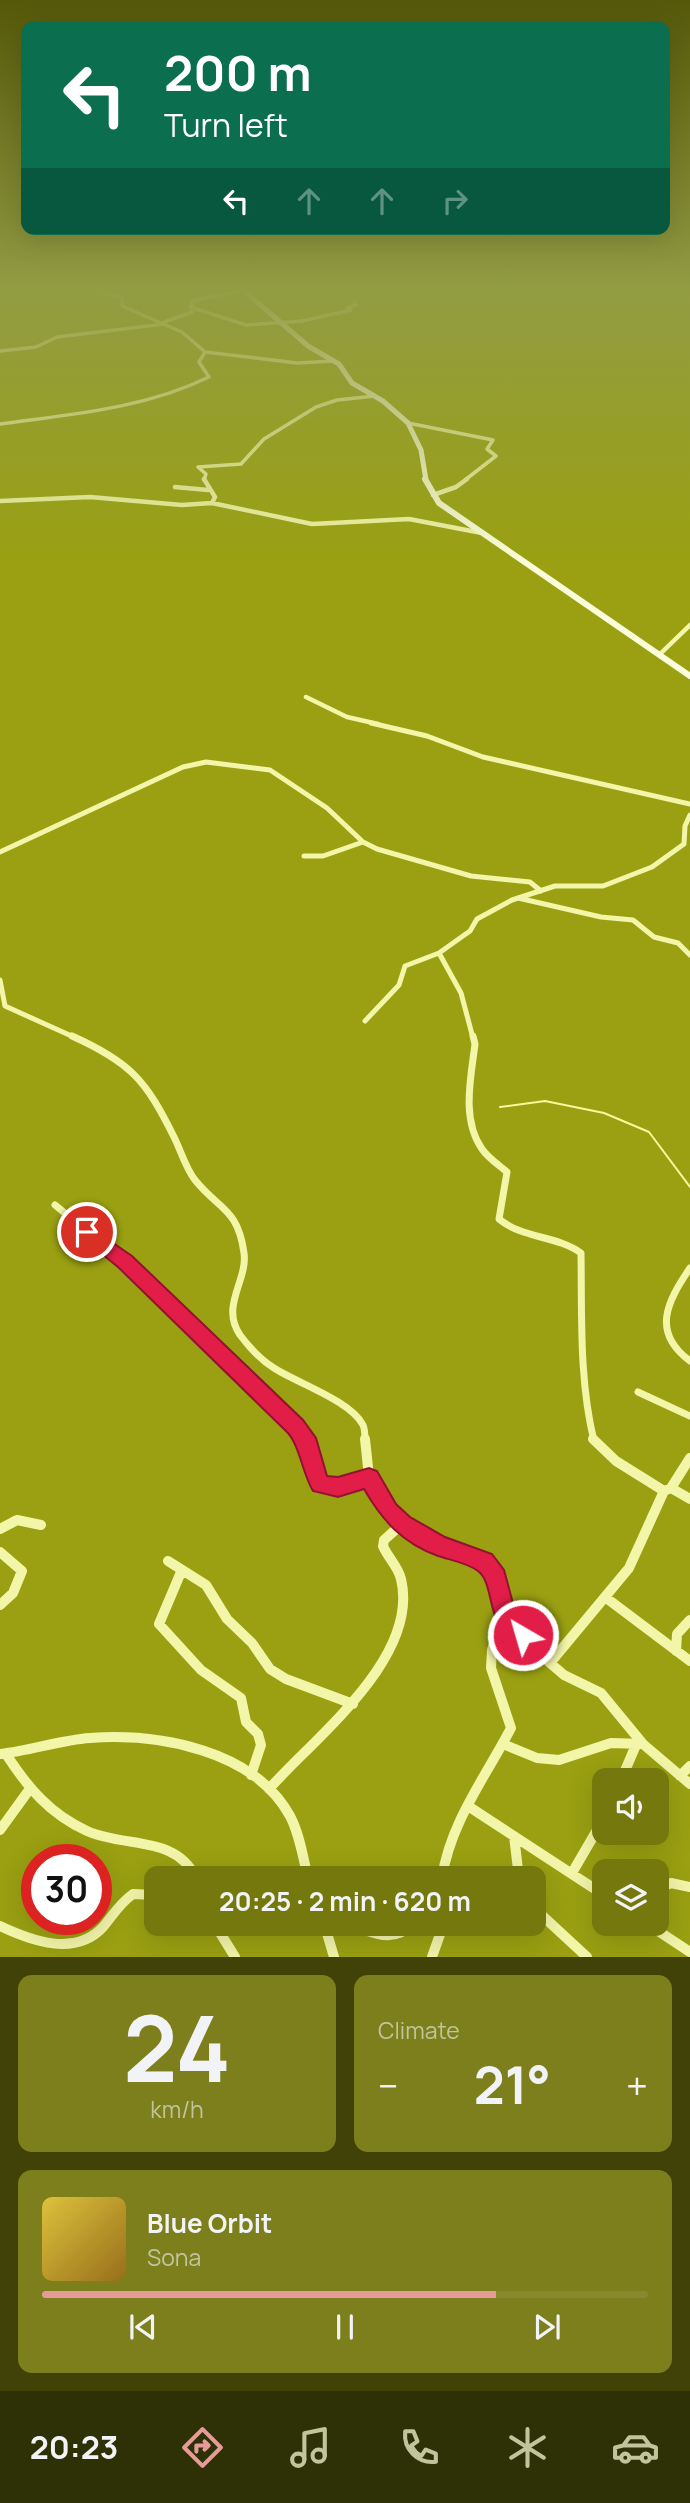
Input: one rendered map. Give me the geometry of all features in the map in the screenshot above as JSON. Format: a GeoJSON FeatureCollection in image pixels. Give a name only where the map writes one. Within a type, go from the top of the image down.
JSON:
{"type":"FeatureCollection","features":[{"type":"Feature","properties":{"kind":"street"},"geometry":{"type":"LineString","coordinates":[[0,424],[125,407],[167,398],[202,381]]}},
{"type":"Feature","properties":{"kind":"street"},"geometry":{"type":"LineString","coordinates":[[351,381],[375,396],[408,423],[422,457],[426,484],[439,503],[690,676]]}},
{"type":"Feature","properties":{"kind":"street"},"geometry":{"type":"LineString","coordinates":[[212,503],[214,495],[208,490],[204,479],[206,474],[198,467],[241,464],[243,457],[265,438],[324,404],[375,396]]}},
{"type":"Feature","properties":{"kind":"street"},"geometry":{"type":"LineString","coordinates":[[408,423],[493,439],[487,450],[496,456],[456,488],[433,495]]}},
{"type":"Feature","properties":{"kind":"street"},"geometry":{"type":"LineString","coordinates":[[413,430],[427,427]]}},
{"type":"Feature","properties":{"kind":"street"},"geometry":{"type":"LineString","coordinates":[[175,487],[208,490]]}},
{"type":"Feature","properties":{"kind":"street"},"geometry":{"type":"LineString","coordinates":[[0,501],[90,496],[187,505],[212,503],[312,524],[410,519],[482,533]]}},
{"type":"Feature","properties":{"kind":"street"},"geometry":{"type":"LineString","coordinates":[[659,655],[690,625]]}},
{"type":"Feature","properties":{"kind":"street"},"geometry":{"type":"LineString","coordinates":[[306,697],[347,717],[427,736],[483,757],[690,804]]}},
{"type":"Feature","properties":{"kind":"street"},"geometry":{"type":"LineString","coordinates":[[0,852],[199,762],[273,771],[336,816],[363,842],[391,854],[471,876],[530,882],[541,891]]}},
{"type":"Feature","properties":{"kind":"street"},"geometry":{"type":"LineString","coordinates":[[365,1021],[399,985],[405,966],[439,953],[470,931],[477,919],[516,898],[569,884],[603,886],[642,872],[681,848],[687,839],[685,826],[690,815]]}},
{"type":"Feature","properties":{"kind":"street"},"geometry":{"type":"LineString","coordinates":[[303,856],[323,856],[363,842]]}},
{"type":"Feature","properties":{"kind":"street"},"geometry":{"type":"LineString","coordinates":[[516,898],[601,917],[633,920],[654,937],[678,943],[690,956]]}},
{"type":"Feature","properties":{"kind":"street"},"geometry":{"type":"LineString","coordinates":[[439,953],[461,993],[475,1044],[468,1099],[473,1127],[482,1149],[507,1172],[499,1219],[509,1227],[566,1244],[581,1252],[583,1342],[589,1421],[594,1442],[616,1461],[690,1499]]}},
{"type":"Feature","properties":{"kind":"street"},"geometry":{"type":"LineString","coordinates":[[0,979],[1,1003],[123,1062],[156,1101],[195,1180],[226,1208],[239,1228],[245,1256],[233,1297],[234,1320],[239,1333],[261,1358],[274,1368],[358,1417],[366,1432],[369,1477],[388,1511],[402,1524],[438,1545],[484,1561],[492,1570],[504,1613],[550,1663],[564,1675],[601,1693],[639,1745],[690,1784]]}},
{"type":"Feature","properties":{"kind":"street"},"geometry":{"type":"LineString","coordinates":[[55,1205],[125,1262],[296,1426],[306,1438],[312,1469],[320,1484],[338,1487],[369,1477]]}},
{"type":"Feature","properties":{"kind":"street"},"geometry":{"type":"LineString","coordinates":[[690,1268],[667,1311],[664,1327],[668,1342],[690,1361]]}},
{"type":"Feature","properties":{"kind":"street"},"geometry":{"type":"LineString","coordinates":[[638,1392],[690,1416]]}},
{"type":"Feature","properties":{"kind":"street"},"geometry":{"type":"LineString","coordinates":[[550,1663],[633,1561],[667,1489],[690,1458]]}},
{"type":"Feature","properties":{"kind":"street"},"geometry":{"type":"LineString","coordinates":[[0,1529],[17,1520],[41,1525]]}},
{"type":"Feature","properties":{"kind":"street"},"geometry":{"type":"LineString","coordinates":[[269,1789],[306,1748],[353,1704],[393,1648],[402,1584],[400,1572],[383,1546],[384,1539],[402,1524]]}},
{"type":"Feature","properties":{"kind":"street"},"geometry":{"type":"LineString","coordinates":[[0,1552],[22,1571],[13,1593],[0,1605]]}},
{"type":"Feature","properties":{"kind":"street"},"geometry":{"type":"LineString","coordinates":[[168,1562],[206,1585],[227,1619],[252,1643],[270,1669],[286,1679],[353,1704]]}},
{"type":"Feature","properties":{"kind":"street"},"geometry":{"type":"LineString","coordinates":[[181,1572],[161,1614],[160,1627],[201,1670],[242,1698],[246,1722],[258,1734],[261,1745],[260,1756],[251,1775]]}},
{"type":"Feature","properties":{"kind":"street"},"geometry":{"type":"LineString","coordinates":[[605,1597],[690,1661]]}},
{"type":"Feature","properties":{"kind":"street"},"geometry":{"type":"LineString","coordinates":[[444,1866],[468,1807],[511,1728],[510,1717],[491,1675],[490,1660],[504,1613]]}},
{"type":"Feature","properties":{"kind":"street"},"geometry":{"type":"LineString","coordinates":[[676,1651],[677,1634],[690,1619]]}},
{"type":"Feature","properties":{"kind":"street"},"geometry":{"type":"LineString","coordinates":[[191,1866],[189,1861],[173,1850],[105,1838],[55,1812],[29,1790],[3,1754],[89,1738],[142,1738],[186,1746],[251,1775],[269,1789],[289,1816],[304,1866]]}},
{"type":"Feature","properties":{"kind":"street"},"geometry":{"type":"LineString","coordinates":[[503,1744],[537,1758],[559,1760],[603,1745],[639,1745]]}},
{"type":"Feature","properties":{"kind":"street"},"geometry":{"type":"LineString","coordinates":[[627,1768],[639,1745]]}},
{"type":"Feature","properties":{"kind":"street"},"geometry":{"type":"LineString","coordinates":[[680,1776],[690,1766]]}},
{"type":"Feature","properties":{"kind":"street"},"geometry":{"type":"LineString","coordinates":[[0,1830],[29,1790]]}},
{"type":"Feature","properties":{"kind":"street"},"geometry":{"type":"LineString","coordinates":[[468,1807],[592,1887]]}},
{"type":"Feature","properties":{"kind":"street"},"geometry":{"type":"LineString","coordinates":[[514,1836],[517,1866]]}},
{"type":"Feature","properties":{"kind":"street"},"geometry":{"type":"LineString","coordinates":[[572,1873],[592,1839]]}},
{"type":"Feature","properties":{"kind":"street"},"geometry":{"type":"LineString","coordinates":[[669,1885],[690,1887]]}},
{"type":"Feature","properties":{"kind":"street"},"geometry":{"type":"LineString","coordinates":[[0,1926],[47,1943],[84,1941],[100,1929],[132,1894],[144,1891]]}},
{"type":"Feature","properties":{"kind":"street"},"geometry":{"type":"LineString","coordinates":[[546,1919],[586,1957]]}},
{"type":"Feature","properties":{"kind":"street"},"geometry":{"type":"LineString","coordinates":[[222,1936],[235,1957]]}},
{"type":"Feature","properties":{"kind":"street"},"geometry":{"type":"LineString","coordinates":[[328,1936],[334,1957]]}},
{"type":"Feature","properties":{"kind":"street"},"geometry":{"type":"LineString","coordinates":[[433,1956],[440,1936]]}},
{"type":"Feature","properties":{"kind":"street"},"geometry":{"type":"LineString","coordinates":[[666,1936],[690,1952]]}},
{"type":"Feature","properties":{"kind":"waterway"},"geometry":{"type":"LineString","coordinates":[[500,1107],[545,1101],[604,1113],[649,1132],[690,1187]]}},
{"type":"Feature","properties":{"kind":"route"},"geometry":{"type":"LineString","coordinates":[[87,1232],[125,1262],[205,1342],[296,1426],[306,1438],[312,1469],[320,1484],[338,1487],[369,1477],[388,1511],[402,1524],[438,1545],[484,1561],[492,1570],[504,1613],[523,1635]]}}]}
